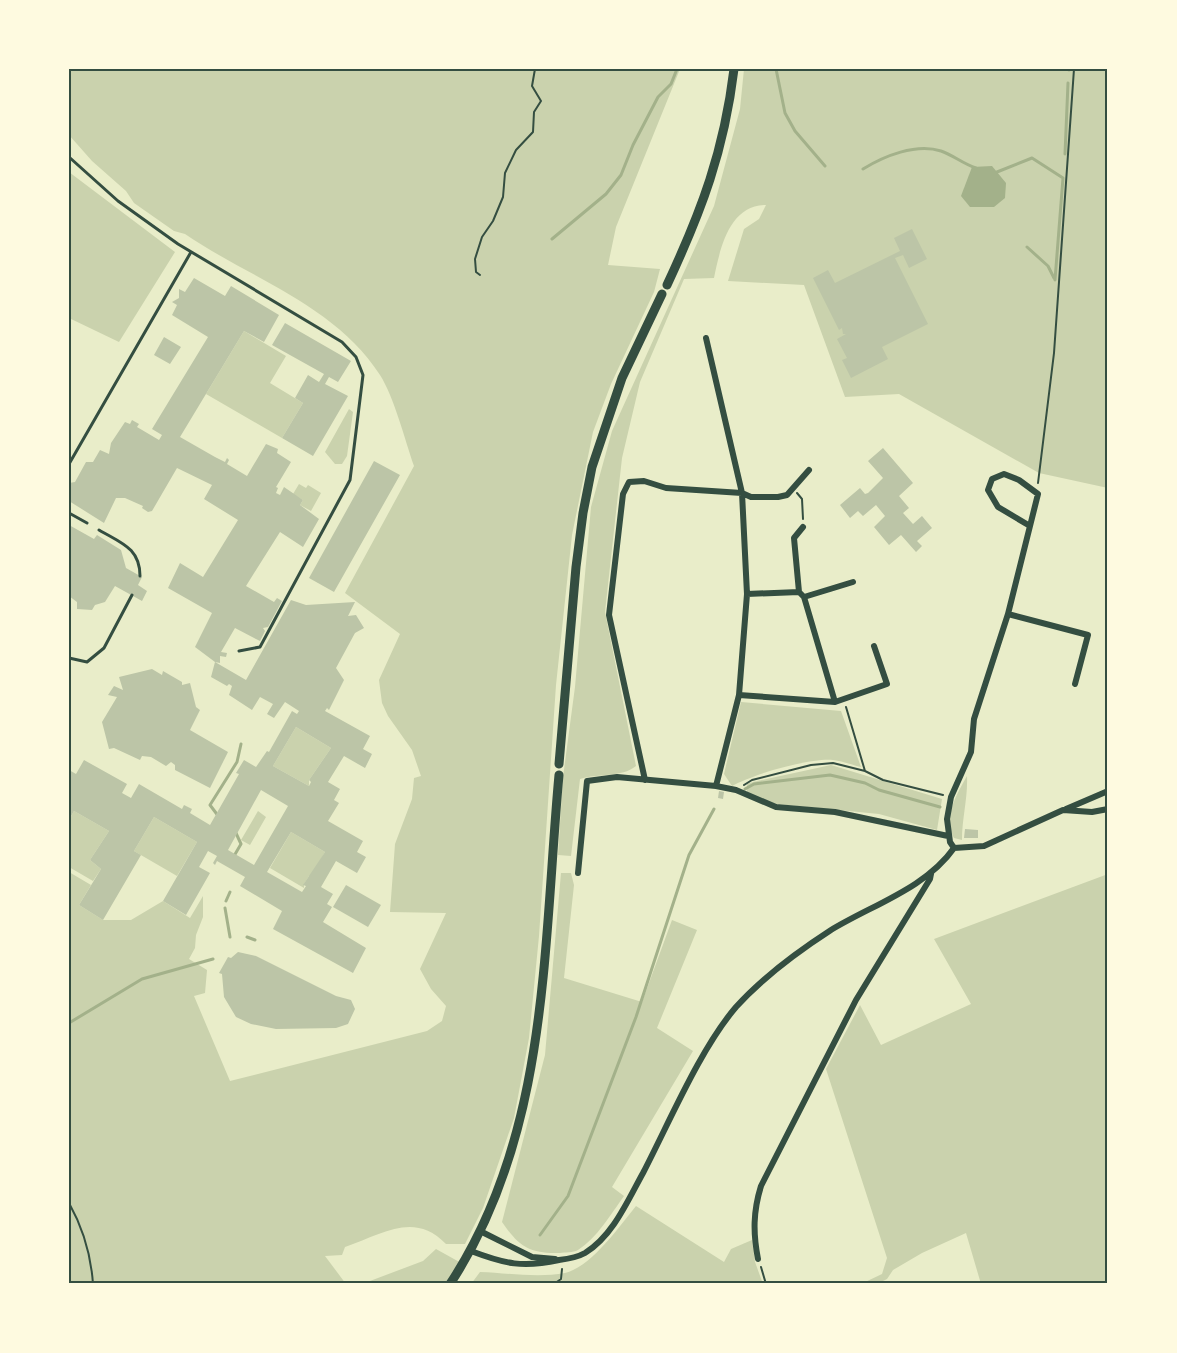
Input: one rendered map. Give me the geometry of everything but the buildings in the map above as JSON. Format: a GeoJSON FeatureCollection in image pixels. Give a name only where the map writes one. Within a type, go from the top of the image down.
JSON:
{"type":"FeatureCollection","features":[{"type":"Feature","properties":{"kind":"main road"},"geometry":{"type":"LineString","coordinates":[[559,764],[576,567],[592,467],[622,378],[709,190],[725,130],[734,69]]}},
{"type":"Feature","properties":{"kind":"main road"},"geometry":{"type":"LineString","coordinates":[[450,1284],[482,1232],[510,1161],[529,1084],[559,775]]}},
{"type":"Feature","properties":{"kind":"street"},"geometry":{"type":"LineString","coordinates":[[706,338],[742,493],[747,594],[739,695],[716,786]]}},
{"type":"Feature","properties":{"kind":"street"},"geometry":{"type":"LineString","coordinates":[[645,780],[609,615],[623,494],[629,482],[644,482],[666,488],[742,493],[751,497],[778,497],[787,495],[808,470]]}},
{"type":"Feature","properties":{"kind":"street"},"geometry":{"type":"LineString","coordinates":[[954,848],[948,836],[947,819],[951,797],[971,752],[974,719],[1008,614],[1030,526],[1038,494],[1019,480],[1004,474],[993,479],[988,490],[998,507],[1030,526]]}},
{"type":"Feature","properties":{"kind":"street"},"geometry":{"type":"LineString","coordinates":[[803,527],[794,538],[801,595],[834,702]]}},
{"type":"Feature","properties":{"kind":"street"},"geometry":{"type":"LineString","coordinates":[[747,594],[801,595],[854,582]]}},
{"type":"Feature","properties":{"kind":"street"},"geometry":{"type":"LineString","coordinates":[[1008,614],[1088,635],[1075,684]]}},
{"type":"Feature","properties":{"kind":"street"},"geometry":{"type":"LineString","coordinates":[[739,695],[834,702],[887,684],[874,646]]}},
{"type":"Feature","properties":{"kind":"street"},"geometry":{"type":"LineString","coordinates":[[578,873],[588,781],[617,777],[716,786],[736,790],[776,807],[835,812],[948,836]]}},
{"type":"Feature","properties":{"kind":"street"},"geometry":{"type":"LineString","coordinates":[[471,1251],[516,1266],[562,1260],[583,1254],[613,1225],[722,1024],[737,1006],[780,966],[831,931],[931,874],[954,848],[984,846],[1108,791]]}},
{"type":"Feature","properties":{"kind":"street"},"geometry":{"type":"LineString","coordinates":[[1063,810],[1092,812],[1108,809]]}},
{"type":"Feature","properties":{"kind":"street"},"geometry":{"type":"LineString","coordinates":[[758,1259],[753,1226],[755,1205],[761,1186],[856,1000],[931,874]]}},
{"type":"Feature","properties":{"kind":"street"},"geometry":{"type":"LineString","coordinates":[[482,1232],[532,1257],[562,1260]]}},
{"type":"Feature","properties":{"kind":"lane"},"geometry":{"type":"LineString","coordinates":[[69,157],[118,201],[191,252],[342,342],[356,357],[363,375],[358,428],[347,489],[260,647],[239,651]]}},
{"type":"Feature","properties":{"kind":"lane"},"geometry":{"type":"LineString","coordinates":[[69,464],[191,252]]}},
{"type":"Feature","properties":{"kind":"lane"},"geometry":{"type":"LineString","coordinates":[[69,513],[87,523]]}},
{"type":"Feature","properties":{"kind":"lane"},"geometry":{"type":"LineString","coordinates":[[99,530],[134,552],[140,561],[140,576]]}},
{"type":"Feature","properties":{"kind":"lane"},"geometry":{"type":"LineString","coordinates":[[69,658],[87,662],[104,648],[132,595]]}},
{"type":"Feature","properties":{"kind":"path"},"geometry":{"type":"LineString","coordinates":[[480,275],[476,272],[475,259],[482,237],[493,221],[503,197],[504,173],[516,150],[533,132],[534,112],[541,101],[532,86],[535,69]]}},
{"type":"Feature","properties":{"kind":"path"},"geometry":{"type":"LineString","coordinates":[[1038,494],[1054,353],[1074,69]]}},
{"type":"Feature","properties":{"kind":"path"},"geometry":{"type":"LineString","coordinates":[[793,489],[802,499],[803,527]]}},
{"type":"Feature","properties":{"kind":"path"},"geometry":{"type":"LineString","coordinates":[[834,702],[846,706],[865,771]]}},
{"type":"Feature","properties":{"kind":"path"},"geometry":{"type":"LineString","coordinates":[[736,790],[752,780],[811,765],[833,763],[865,771],[883,780],[951,797]]}},
{"type":"Feature","properties":{"kind":"path"},"geometry":{"type":"LineString","coordinates":[[69,1203],[78,1218],[91,1262],[93,1284]]}},
{"type":"Feature","properties":{"kind":"path"},"geometry":{"type":"LineString","coordinates":[[758,1259],[766,1284]]}},
{"type":"Feature","properties":{"kind":"path"},"geometry":{"type":"LineString","coordinates":[[554,1284],[561,1279],[562,1260]]}},
{"type":"Feature","properties":{"kind":"shaded area"},"geometry":{"type":"Polygon","coordinates":[[[69,69],[680,69],[616,227],[608,265],[660,269],[654,292],[611,384],[593,432],[572,535],[556,685],[539,936],[529,1038],[514,1118],[483,1208],[465,1244],[446,1244],[434,1234],[410,1227],[385,1232],[345,1247],[342,1255],[325,1256],[346,1284],[69,1284],[69,872],[91,885],[79,905],[103,920],[131,920],[163,901],[190,918],[203,896],[203,917],[196,935],[195,948],[189,959],[207,970],[205,993],[194,996],[230,1081],[427,1031],[442,1021],[446,1006],[431,989],[420,969],[446,913],[390,912],[395,844],[412,799],[414,778],[421,776],[412,750],[388,716],[382,703],[379,680],[400,634],[345,593],[414,466],[390,395],[380,375],[361,351],[316,311],[185,234],[174,231],[134,203],[126,191],[92,161],[69,135],[69,69]]]}},
{"type":"Feature","properties":{"kind":"shaded area"},"geometry":{"type":"Polygon","coordinates":[[[744,69],[1108,69],[1108,488],[1039,473],[899,394],[845,397],[804,285],[728,281],[744,229],[759,219],[766,205],[753,207],[743,212],[735,220],[723,242],[714,278],[684,279],[640,382],[622,458],[605,612],[636,766],[617,774],[580,779],[571,856],[558,855],[563,777],[575,687],[591,507],[612,431],[714,206],[740,109],[744,69]]]}},
{"type":"Feature","properties":{"kind":"shaded area"},"geometry":{"type":"Polygon","coordinates":[[[992,166],[1006,183],[1005,198],[994,207],[970,207],[961,196],[972,167],[992,166]]]}},
{"type":"Feature","properties":{"kind":"shaded area"},"geometry":{"type":"Polygon","coordinates":[[[69,172],[175,252],[119,342],[69,318],[69,172]]]}},
{"type":"Feature","properties":{"kind":"shaded area"},"geometry":{"type":"Polygon","coordinates":[[[244,331],[286,356],[270,383],[303,403],[282,438],[206,394],[244,331]]]}},
{"type":"Feature","properties":{"kind":"shaded area"},"geometry":{"type":"Polygon","coordinates":[[[349,409],[353,412],[347,456],[342,464],[335,464],[325,452],[349,409]]]}},
{"type":"Feature","properties":{"kind":"shaded area"},"geometry":{"type":"Polygon","coordinates":[[[299,484],[306,488],[308,485],[321,493],[311,511],[300,505],[303,500],[293,494],[299,484]]]}},
{"type":"Feature","properties":{"kind":"shaded area"},"geometry":{"type":"Polygon","coordinates":[[[741,702],[841,711],[861,767],[840,761],[822,760],[767,772],[732,786],[724,774],[741,702]]]}},
{"type":"Feature","properties":{"kind":"shaded area"},"geometry":{"type":"Polygon","coordinates":[[[296,727],[331,748],[309,780],[309,786],[273,766],[296,727]]]}},
{"type":"Feature","properties":{"kind":"shaded area"},"geometry":{"type":"Polygon","coordinates":[[[831,765],[942,799],[937,830],[879,814],[777,804],[761,800],[747,792],[747,784],[753,782],[831,765]]]}},
{"type":"Feature","properties":{"kind":"shaded area"},"geometry":{"type":"Polygon","coordinates":[[[967,776],[962,840],[954,838],[950,814],[967,776]]]}},
{"type":"Feature","properties":{"kind":"shaded area"},"geometry":{"type":"Polygon","coordinates":[[[74,811],[109,831],[90,860],[101,869],[93,881],[69,867],[69,820],[74,811]]]}},
{"type":"Feature","properties":{"kind":"shaded area"},"geometry":{"type":"Polygon","coordinates":[[[258,811],[266,817],[250,845],[241,840],[258,811]]]}},
{"type":"Feature","properties":{"kind":"shaded area"},"geometry":{"type":"Polygon","coordinates":[[[154,817],[197,842],[177,876],[134,851],[154,817]]]}},
{"type":"Feature","properties":{"kind":"shaded area"},"geometry":{"type":"Polygon","coordinates":[[[291,832],[325,852],[311,877],[309,876],[304,884],[304,888],[270,868],[291,832]]]}},
{"type":"Feature","properties":{"kind":"shaded area"},"geometry":{"type":"Polygon","coordinates":[[[561,873],[571,873],[574,885],[564,978],[642,1002],[672,920],[697,930],[657,1028],[693,1051],[612,1187],[624,1196],[609,1218],[578,1250],[550,1253],[526,1247],[514,1238],[502,1222],[545,1055],[561,873]]]}},
{"type":"Feature","properties":{"kind":"shaded area"},"geometry":{"type":"Polygon","coordinates":[[[1108,874],[1108,1284],[981,1284],[966,1233],[922,1253],[893,1270],[887,1279],[877,1284],[861,1284],[882,1274],[887,1258],[826,1069],[860,1005],[881,1045],[971,1004],[934,939],[1108,874]]]}},
{"type":"Feature","properties":{"kind":"shaded area"},"geometry":{"type":"Polygon","coordinates":[[[636,1206],[724,1262],[731,1249],[752,1240],[755,1262],[763,1284],[471,1284],[480,1272],[544,1275],[565,1273],[575,1269],[604,1245],[636,1206]]]}},
{"type":"Feature","properties":{"kind":"shaded area"},"geometry":{"type":"Polygon","coordinates":[[[436,1249],[463,1264],[448,1284],[362,1284],[423,1261],[436,1249]]]}},
{"type":"Feature","properties":{"kind":"waterway"},"geometry":{"type":"LineString","coordinates":[[552,239],[606,194],[621,175],[633,145],[658,97],[671,84],[677,69]]}},
{"type":"Feature","properties":{"kind":"waterway"},"geometry":{"type":"LineString","coordinates":[[776,69],[785,113],[795,131],[825,166]]}},
{"type":"Feature","properties":{"kind":"waterway"},"geometry":{"type":"LineString","coordinates":[[1065,154],[1068,83]]}},
{"type":"Feature","properties":{"kind":"waterway"},"geometry":{"type":"LineString","coordinates":[[863,169],[890,155],[921,149],[941,151],[976,168]]}},
{"type":"Feature","properties":{"kind":"waterway"},"geometry":{"type":"LineString","coordinates":[[997,172],[1032,158],[1063,178],[1055,280]]}},
{"type":"Feature","properties":{"kind":"waterway"},"geometry":{"type":"LineString","coordinates":[[1027,247],[1048,266],[1054,278]]}},
{"type":"Feature","properties":{"kind":"waterway"},"geometry":{"type":"LineString","coordinates":[[219,817],[210,805],[237,762],[241,744]]}},
{"type":"Feature","properties":{"kind":"waterway"},"geometry":{"type":"LineString","coordinates":[[745,789],[754,784],[830,775],[865,783],[879,790],[940,807]]}},
{"type":"Feature","properties":{"kind":"waterway"},"geometry":{"type":"LineString","coordinates":[[540,1235],[568,1196],[636,1017],[689,855],[714,809]]}},
{"type":"Feature","properties":{"kind":"waterway"},"geometry":{"type":"LineString","coordinates":[[234,856],[241,844],[235,831]]}},
{"type":"Feature","properties":{"kind":"waterway"},"geometry":{"type":"LineString","coordinates":[[226,901],[230,892]]}},
{"type":"Feature","properties":{"kind":"waterway"},"geometry":{"type":"LineString","coordinates":[[225,908],[230,937]]}},
{"type":"Feature","properties":{"kind":"waterway"},"geometry":{"type":"LineString","coordinates":[[247,937],[255,940]]}},
{"type":"Feature","properties":{"kind":"waterway"},"geometry":{"type":"LineString","coordinates":[[69,1023],[142,979],[213,959]]}}]}
